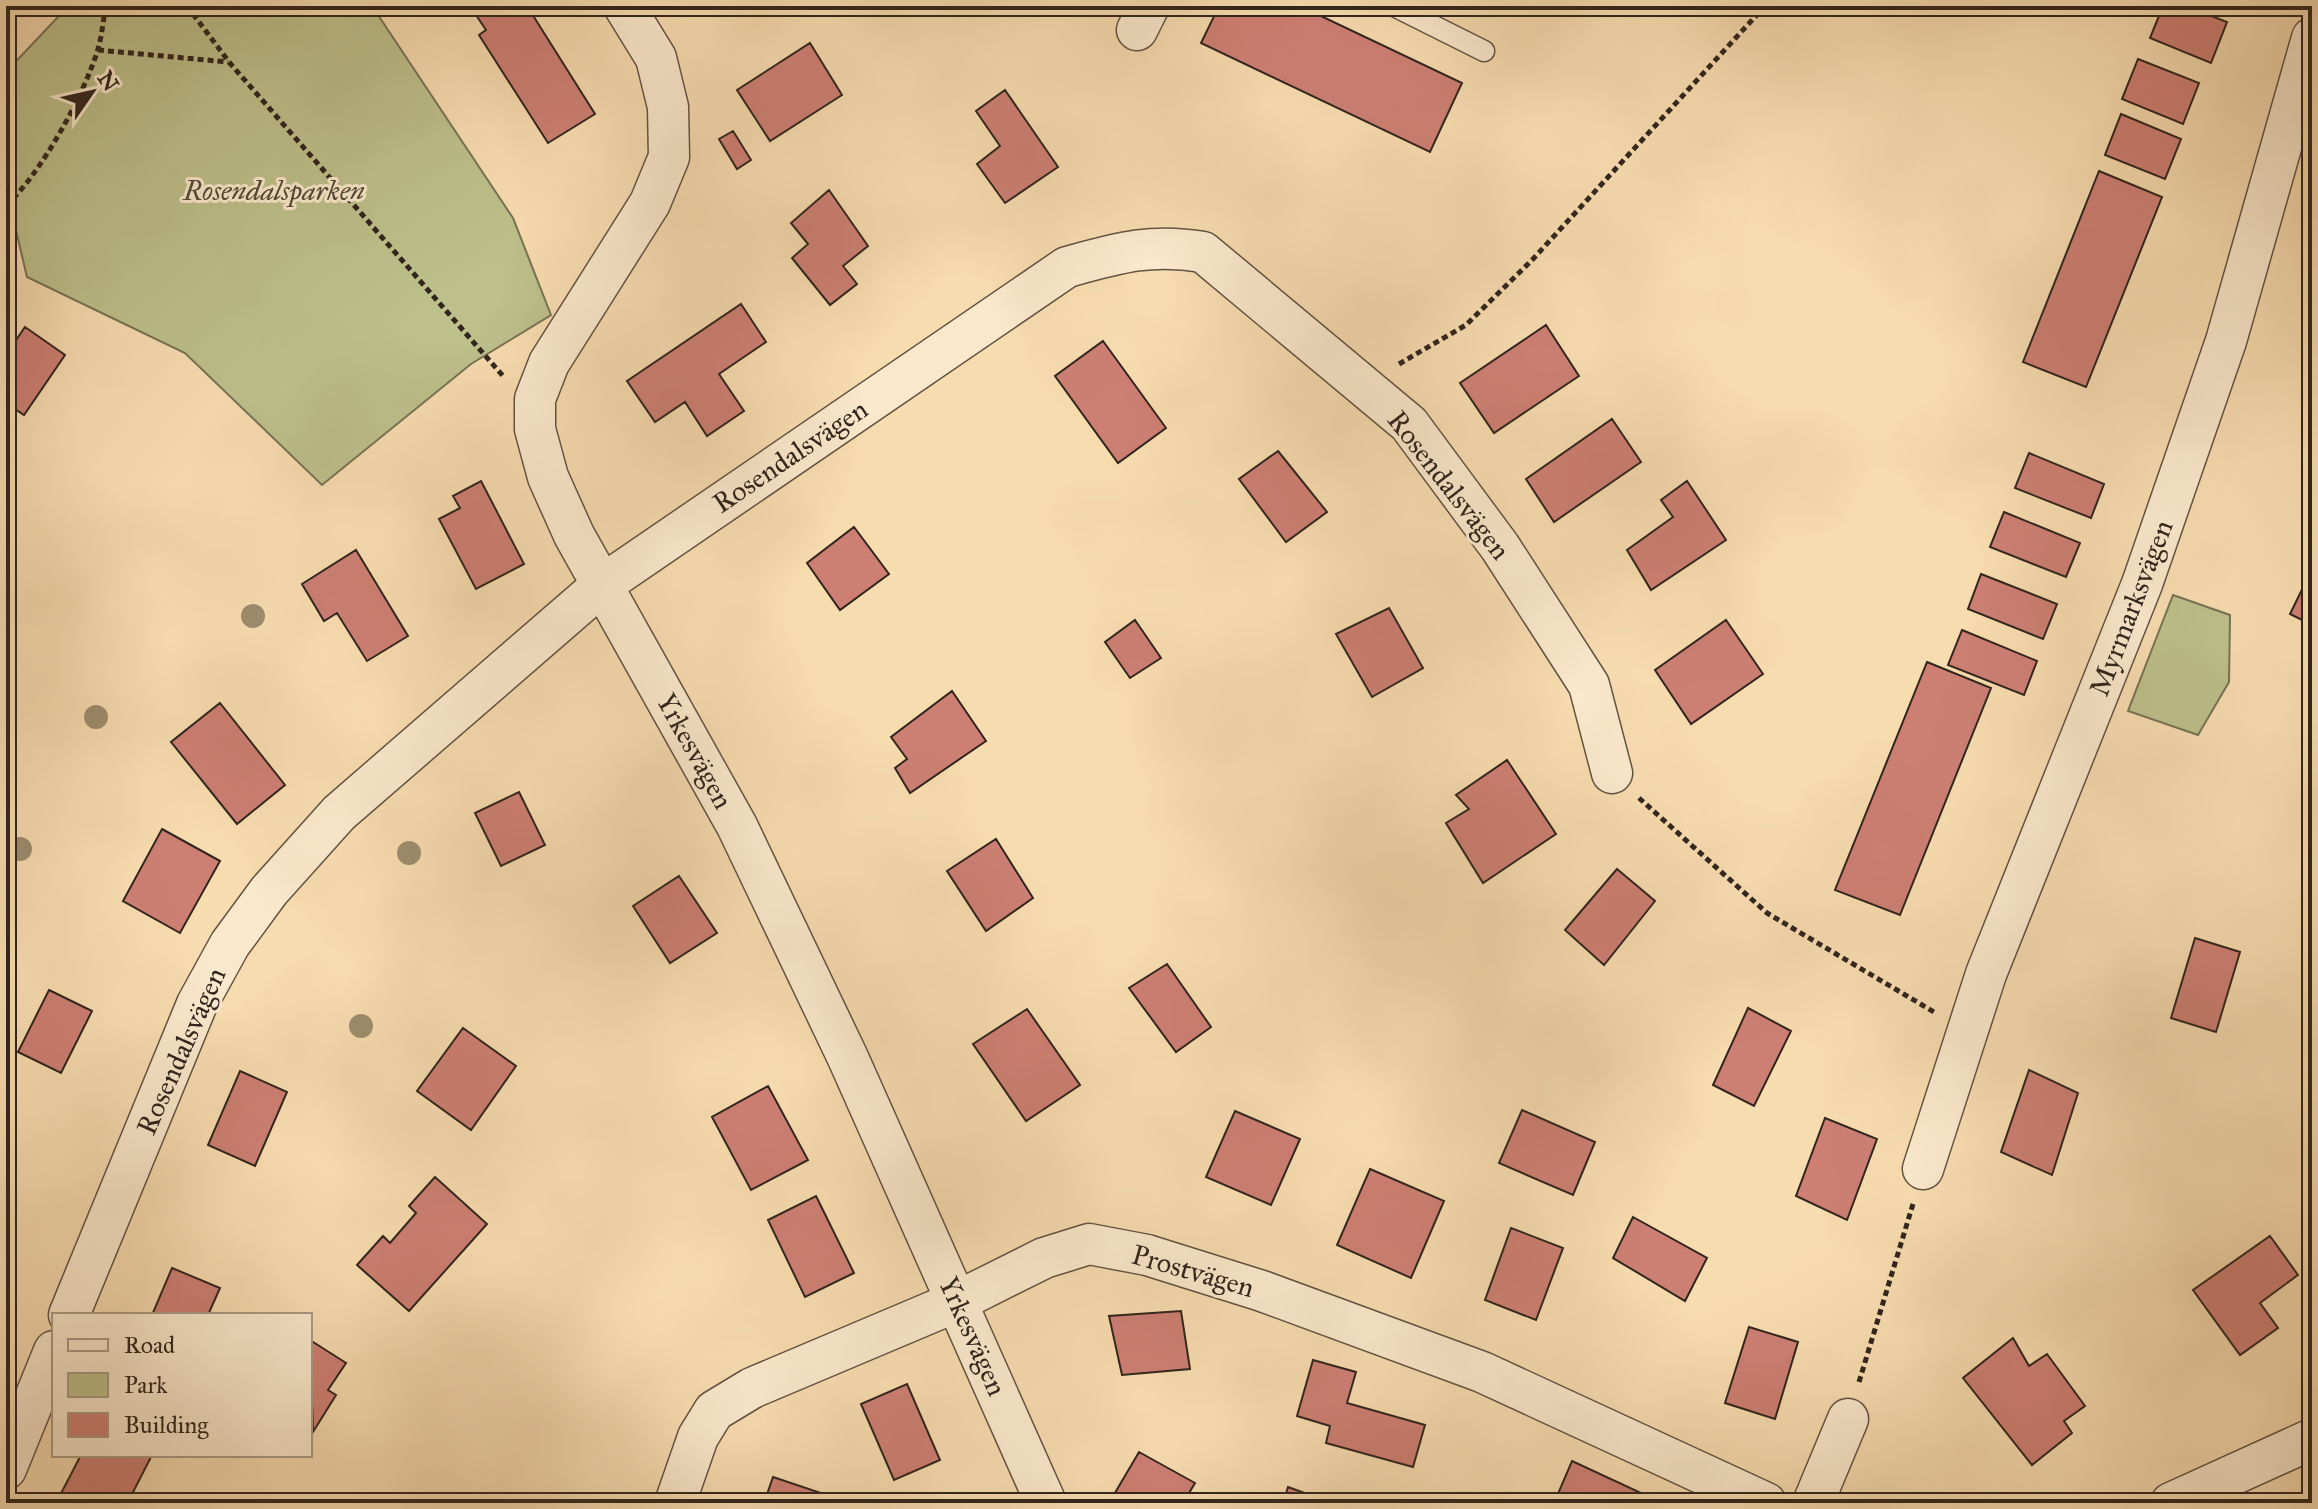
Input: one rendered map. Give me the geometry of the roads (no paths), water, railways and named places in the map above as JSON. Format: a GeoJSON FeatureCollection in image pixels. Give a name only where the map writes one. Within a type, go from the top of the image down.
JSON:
{"type":"FeatureCollection","features":[{"type":"Feature","properties":{"kind":"street","name":"Yrkesvägen"},"geometry":{"type":"LineString","coordinates":[[624,6],[656,58],[668,107],[669,157],[650,203],[549,363],[535,399],[535,429],[548,477],[602,585],[737,826],[958,1301],[1046,1503]]}},
{"type":"Feature","properties":{"kind":"street","name":"Myrmarksvägen"},"geometry":{"type":"LineString","coordinates":[[1923,1169],[1986,974],[2142,584],[2226,341],[2312,38]]}},
{"type":"Feature","properties":{"kind":"street","name":"Rosendalsvägen"},"geometry":{"type":"LineString","coordinates":[[70,1313],[197,1004],[230,944],[253,912],[339,813],[602,585],[1067,267],[1137,248],[1168,246],[1203,252],[1311,346],[1372,391],[1409,424],[1500,547],[1589,685],[1612,773]]}},
{"type":"Feature","properties":{"kind":"street","name":"Prostvägen"},"geometry":{"type":"LineString","coordinates":[[675,1503],[698,1437],[714,1411],[752,1388],[958,1301],[1044,1258],[1089,1244],[1147,1255],[1262,1291],[1482,1372],[1766,1503]]}},
{"type":"Feature","properties":{"kind":"street"},"geometry":{"type":"LineString","coordinates":[[6,1469],[52,1356]]}},
{"type":"Feature","properties":{"kind":"street"},"geometry":{"type":"LineString","coordinates":[[1813,1503],[1848,1419]]}},
{"type":"Feature","properties":{"kind":"street"},"geometry":{"type":"LineString","coordinates":[[2171,1503],[2312,1439]]}},
{"type":"Feature","properties":{"kind":"lane"},"geometry":{"type":"LineString","coordinates":[[1394,6],[1484,51]]}},
{"type":"Feature","properties":{"kind":"park label","name":"Rosendalsparken"},"geometry":{"type":"Point","coordinates":[274,190]}}]}
